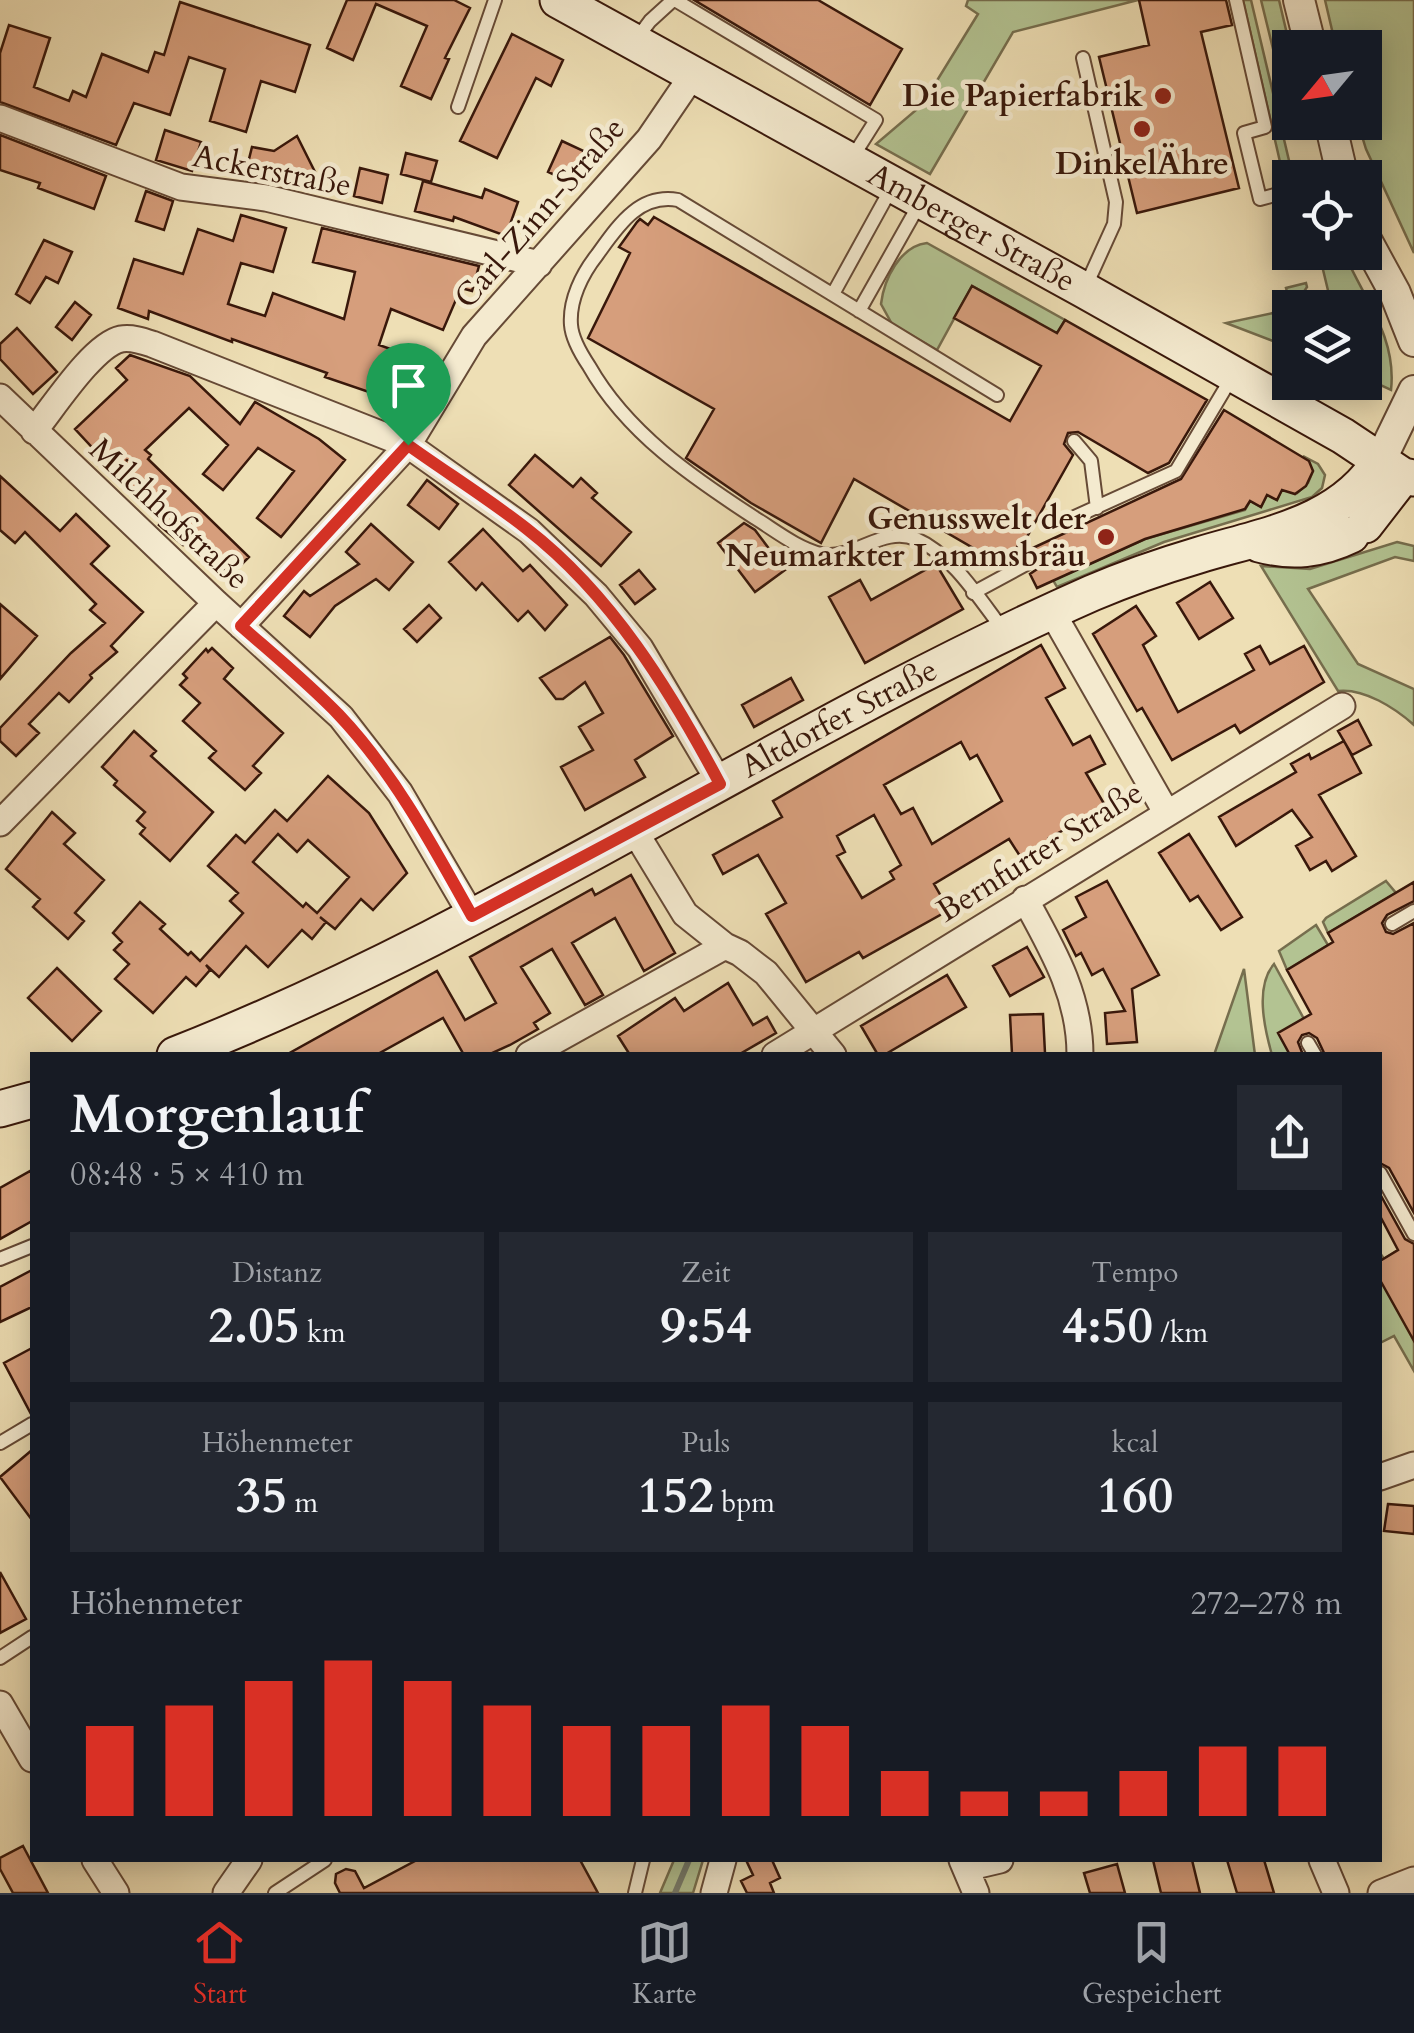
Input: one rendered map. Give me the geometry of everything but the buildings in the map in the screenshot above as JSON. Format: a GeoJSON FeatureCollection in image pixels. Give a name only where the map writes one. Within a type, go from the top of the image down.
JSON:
{"type":"FeatureCollection","features":[{"type":"Feature","properties":{"kind":"main road","name":"Amberger Straße"},"geometry":{"type":"LineString","coordinates":[[558,0],[1084,290],[1405,474]]}},
{"type":"Feature","properties":{"kind":"main road","name":"Altdorfer Straße"},"geometry":{"type":"LineString","coordinates":[[1248,541],[1280,549],[1329,545],[1358,530],[1405,474]]}},
{"type":"Feature","properties":{"kind":"main road","name":"Altdorfer Straße"},"geometry":{"type":"LineString","coordinates":[[191,1052],[233,1044],[1005,633],[1137,574],[1289,529],[1342,502],[1365,482],[1405,474]]}},
{"type":"Feature","properties":{"kind":"main road"},"geometry":{"type":"LineString","coordinates":[[0,1109],[30,1101]]}},
{"type":"Feature","properties":{"kind":"street"},"geometry":{"type":"LineString","coordinates":[[1299,0],[1306,30]]}},
{"type":"Feature","properties":{"kind":"street","name":"Carl-Zinn-Straße"},"geometry":{"type":"LineString","coordinates":[[241,626],[408,445],[474,336],[649,139],[694,72]]}},
{"type":"Feature","properties":{"kind":"street","name":"Ackerstraße"},"geometry":{"type":"LineString","coordinates":[[0,118],[181,187],[266,198],[539,264]]}},
{"type":"Feature","properties":{"kind":"street"},"geometry":{"type":"LineString","coordinates":[[1382,269],[1414,340]]}},
{"type":"Feature","properties":{"kind":"street"},"geometry":{"type":"LineString","coordinates":[[34,431],[99,352],[120,339],[132,339],[408,445],[529,530],[596,595],[653,668],[720,784]]}},
{"type":"Feature","properties":{"kind":"street"},"geometry":{"type":"LineString","coordinates":[[1405,474],[1414,391]]}},
{"type":"Feature","properties":{"kind":"street","name":"Milchhofstraße"},"geometry":{"type":"LineString","coordinates":[[0,397],[216,604],[341,717],[416,817],[472,916]]}},
{"type":"Feature","properties":{"kind":"street"},"geometry":{"type":"LineString","coordinates":[[0,822],[216,604]]}},
{"type":"Feature","properties":{"kind":"street"},"geometry":{"type":"LineString","coordinates":[[1052,612],[1166,812]]}},
{"type":"Feature","properties":{"kind":"street","name":"Bernfurter Straße"},"geometry":{"type":"LineString","coordinates":[[780,1052],[1342,706]]}},
{"type":"Feature","properties":{"kind":"street"},"geometry":{"type":"LineString","coordinates":[[634,830],[685,914],[766,973],[831,1052]]}},
{"type":"Feature","properties":{"kind":"street"},"geometry":{"type":"LineString","coordinates":[[1026,900],[1071,991],[1080,1026],[1080,1052]]}},
{"type":"Feature","properties":{"kind":"street"},"geometry":{"type":"LineString","coordinates":[[534,1052],[724,946]]}},
{"type":"Feature","properties":{"kind":"street"},"geometry":{"type":"LineString","coordinates":[[1382,1475],[1414,1465]]}},
{"type":"Feature","properties":{"kind":"street"},"geometry":{"type":"LineString","coordinates":[[0,1704],[30,1755]]}},
{"type":"Feature","properties":{"kind":"street"},"geometry":{"type":"LineString","coordinates":[[96,1862],[116,1893]]}},
{"type":"Feature","properties":{"kind":"street"},"geometry":{"type":"LineString","coordinates":[[226,1893],[248,1862]]}},
{"type":"Feature","properties":{"kind":"street"},"geometry":{"type":"LineString","coordinates":[[714,1893],[722,1862]]}},
{"type":"Feature","properties":{"kind":"street"},"geometry":{"type":"LineString","coordinates":[[1323,1862],[1336,1893]]}},
{"type":"Feature","properties":{"kind":"street"},"geometry":{"type":"LineString","coordinates":[[964,1864],[976,1893]]}},
{"type":"Feature","properties":{"kind":"street"},"geometry":{"type":"LineString","coordinates":[[1382,1893],[1414,1880]]}},
{"type":"Feature","properties":{"kind":"lane"},"geometry":{"type":"LineString","coordinates":[[458,106],[495,0]]}},
{"type":"Feature","properties":{"kind":"lane"},"geometry":{"type":"LineString","coordinates":[[635,42],[650,21],[674,0],[876,120],[850,160]]}},
{"type":"Feature","properties":{"kind":"lane"},"geometry":{"type":"LineString","coordinates":[[1236,0],[1266,127],[1244,133],[1260,199],[1272,196]]}},
{"type":"Feature","properties":{"kind":"lane"},"geometry":{"type":"LineString","coordinates":[[1083,58],[1116,202],[1114,224],[1084,290]]}},
{"type":"Feature","properties":{"kind":"lane"},"geometry":{"type":"LineString","coordinates":[[833,294],[907,192]]}},
{"type":"Feature","properties":{"kind":"lane"},"geometry":{"type":"LineString","coordinates":[[859,311],[907,192]]}},
{"type":"Feature","properties":{"kind":"lane"},"geometry":{"type":"LineString","coordinates":[[997,394],[678,200],[661,197],[630,214],[594,258],[574,296],[571,326],[579,350],[599,385],[632,425],[678,465],[797,545],[823,554],[841,554],[892,536],[911,537],[933,548],[1005,633]]}},
{"type":"Feature","properties":{"kind":"lane"},"geometry":{"type":"LineString","coordinates":[[1068,520],[1176,471],[1233,374]]}},
{"type":"Feature","properties":{"kind":"lane"},"geometry":{"type":"LineString","coordinates":[[1074,441],[1091,461],[1098,508]]}},
{"type":"Feature","properties":{"kind":"lane"},"geometry":{"type":"LineString","coordinates":[[973,592],[1032,561]]}},
{"type":"Feature","properties":{"kind":"lane"},"geometry":{"type":"LineString","coordinates":[[1392,924],[1414,912]]}},
{"type":"Feature","properties":{"kind":"lane"},"geometry":{"type":"LineString","coordinates":[[1382,1177],[1414,1234]]}},
{"type":"Feature","properties":{"kind":"lane"},"geometry":{"type":"LineString","coordinates":[[0,1259],[30,1247]]}},
{"type":"Feature","properties":{"kind":"lane"},"geometry":{"type":"LineString","coordinates":[[0,1443],[30,1425]]}},
{"type":"Feature","properties":{"kind":"lane"},"geometry":{"type":"LineString","coordinates":[[0,1658],[30,1639]]}},
{"type":"Feature","properties":{"kind":"lane"},"geometry":{"type":"LineString","coordinates":[[276,1893],[323,1862]]}},
{"type":"Feature","properties":{"kind":"lane"},"geometry":{"type":"LineString","coordinates":[[635,1893],[643,1862]]}},
{"type":"Feature","properties":{"kind":"green space"},"geometry":{"type":"Polygon","coordinates":[[[968,0],[1138,0],[1013,32],[930,174],[876,144],[922,105],[978,14],[966,6],[968,0]]]}},
{"type":"Feature","properties":{"kind":"green space"},"geometry":{"type":"Polygon","coordinates":[[[1243,0],[1251,0],[1272,89],[1272,127],[1243,0]]]}},
{"type":"Feature","properties":{"kind":"green space"},"geometry":{"type":"Polygon","coordinates":[[[1261,0],[1279,0],[1286,30],[1272,30],[1272,45],[1261,0]]]}},
{"type":"Feature","properties":{"kind":"green space"},"geometry":{"type":"Polygon","coordinates":[[[1325,0],[1414,0],[1414,253],[1382,184],[1382,160],[1371,160],[1363,140],[1382,140],[1382,30],[1332,30],[1325,0]]]}},
{"type":"Feature","properties":{"kind":"green space"},"geometry":{"type":"Polygon","coordinates":[[[1275,140],[1284,140],[1289,160],[1280,160],[1275,140]]]}},
{"type":"Feature","properties":{"kind":"green space"},"geometry":{"type":"Polygon","coordinates":[[[927,243],[1065,320],[1054,340],[1036,321],[972,286],[937,350],[892,324],[881,304],[886,284],[901,257],[927,243]]]}},
{"type":"Feature","properties":{"kind":"green space"},"geometry":{"type":"Polygon","coordinates":[[[1323,270],[1352,270],[1362,290],[1328,290],[1323,270]]]}},
{"type":"Feature","properties":{"kind":"green space"},"geometry":{"type":"Polygon","coordinates":[[[1306,283],[1307,287],[1305,290],[1286,288],[1306,283]]]}},
{"type":"Feature","properties":{"kind":"green space"},"geometry":{"type":"Polygon","coordinates":[[[1272,313],[1272,341],[1226,323],[1272,313]]]}},
{"type":"Feature","properties":{"kind":"green space"},"geometry":{"type":"Polygon","coordinates":[[[1382,330],[1392,371],[1391,390],[1382,386],[1382,330]]]}},
{"type":"Feature","properties":{"kind":"green space"},"geometry":{"type":"Polygon","coordinates":[[[1303,456],[1318,464],[1325,475],[1322,488],[1312,497],[1164,542],[1057,587],[1053,580],[1145,539],[1245,510],[1250,501],[1261,507],[1267,495],[1277,500],[1282,489],[1297,493],[1308,483],[1313,471],[1303,456]]]}},
{"type":"Feature","properties":{"kind":"green space"},"geometry":{"type":"Polygon","coordinates":[[[1397,542],[1414,546],[1414,561],[1395,557],[1308,589],[1358,664],[1414,689],[1414,725],[1379,700],[1338,691],[1261,566],[1310,569],[1397,542]]]}},
{"type":"Feature","properties":{"kind":"green space"},"geometry":{"type":"Polygon","coordinates":[[[1386,881],[1396,893],[1328,933],[1323,922],[1326,918],[1386,881]]]}},
{"type":"Feature","properties":{"kind":"green space"},"geometry":{"type":"Polygon","coordinates":[[[1316,925],[1328,945],[1287,970],[1279,951],[1316,925]]]}},
{"type":"Feature","properties":{"kind":"green space"},"geometry":{"type":"Polygon","coordinates":[[[1274,964],[1304,1019],[1291,1052],[1271,1052],[1263,1007],[1268,973],[1274,964]]]}},
{"type":"Feature","properties":{"kind":"green space"},"geometry":{"type":"Polygon","coordinates":[[[1244,969],[1255,1052],[1215,1052],[1244,969]]]}},
{"type":"Feature","properties":{"kind":"green space"},"geometry":{"type":"Polygon","coordinates":[[[1398,1250],[1414,1278],[1414,1371],[1394,1336],[1382,1342],[1382,1256],[1384,1259],[1398,1250]]]}},
{"type":"Feature","properties":{"kind":"green space"},"geometry":{"type":"Polygon","coordinates":[[[673,1862],[702,1862],[693,1893],[660,1893],[673,1862]]]}},
{"type":"Feature","properties":{"kind":"waterway"},"geometry":{"type":"LineString","coordinates":[[675,1893],[688,1862]]}},
{"type":"Feature","properties":{"kind":"place","name":"Die Papierfabrik"},"geometry":{"type":"Point","coordinates":[1163,96]}},
{"type":"Feature","properties":{"kind":"place","name":"DinkelÄhre"},"geometry":{"type":"Point","coordinates":[1142,129]}},
{"type":"Feature","properties":{"kind":"place","name":"Genusswelt der Neumarkter Lammsbräu"},"geometry":{"type":"Point","coordinates":[1106,537]}},
{"type":"Feature","properties":{"kind":"route"},"geometry":{"type":"LineString","coordinates":[[408,445],[529,530],[596,595],[640,648],[720,784],[472,916],[423,829],[369,751],[341,717],[241,626],[408,445]]}}]}
